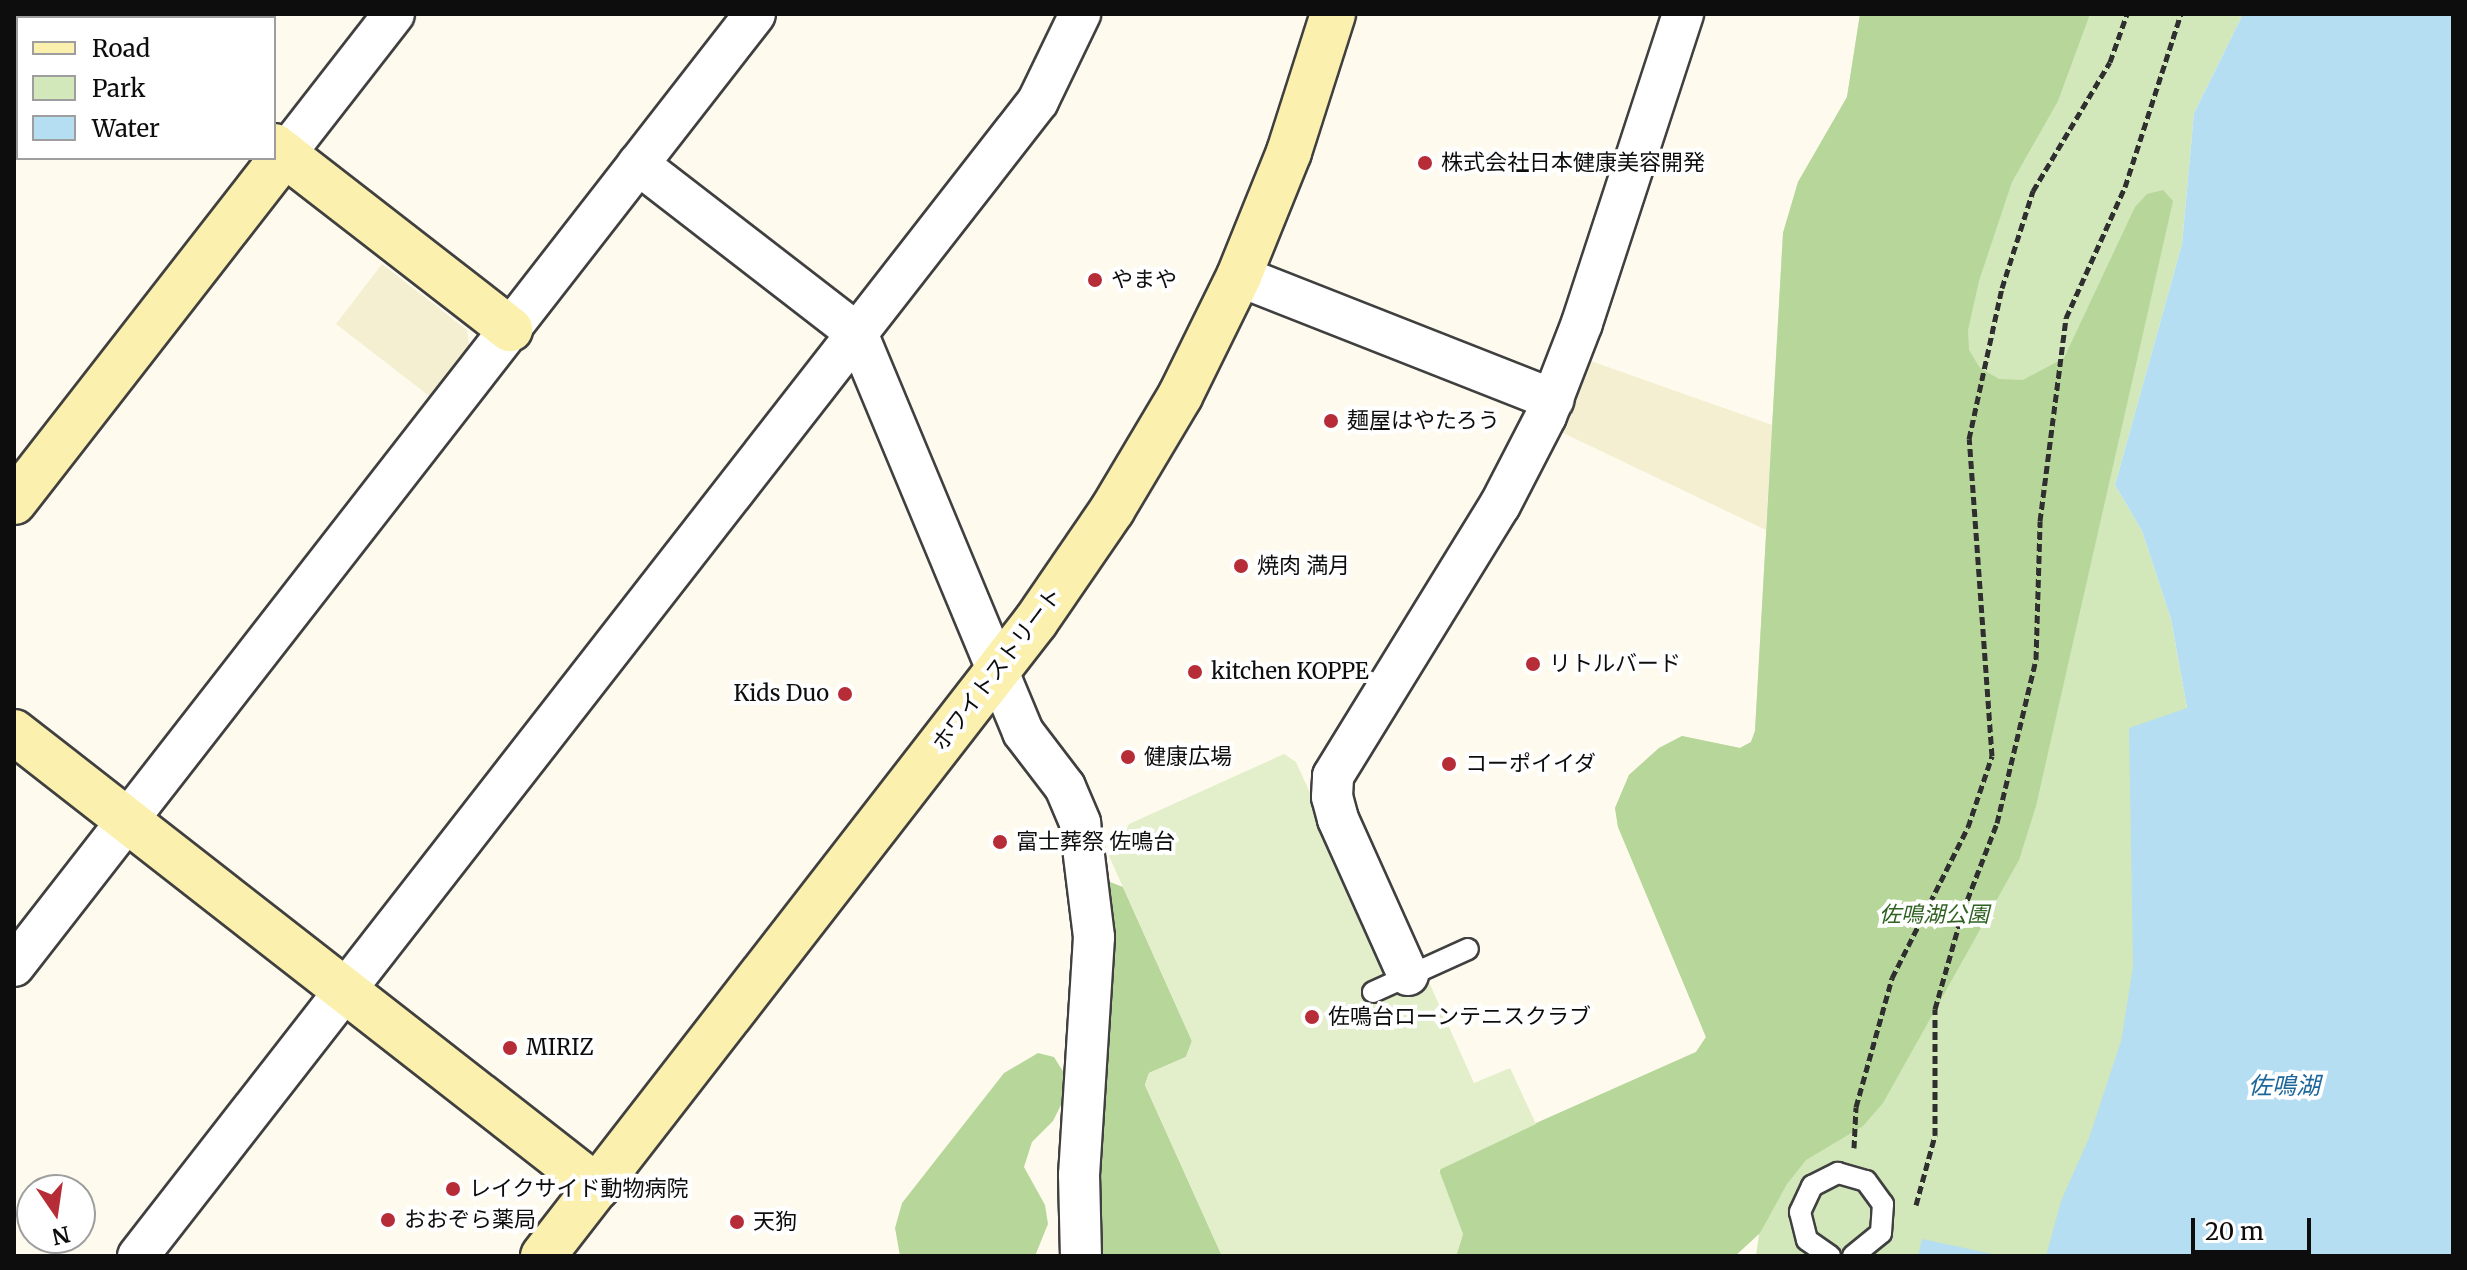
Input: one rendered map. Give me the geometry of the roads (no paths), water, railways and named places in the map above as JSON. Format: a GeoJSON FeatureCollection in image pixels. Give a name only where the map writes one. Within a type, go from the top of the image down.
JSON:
{"type":"FeatureCollection","features":[{"type":"Feature","properties":{"kind":"street"},"geometry":{"type":"LineString","coordinates":[[394,14],[280,150],[510,329]]}},
{"type":"Feature","properties":{"kind":"street"},"geometry":{"type":"LineString","coordinates":[[14,966],[755,14]]}},
{"type":"Feature","properties":{"kind":"street"},"geometry":{"type":"LineString","coordinates":[[138,1256],[1038,101],[1080,14]]}},
{"type":"Feature","properties":{"kind":"street","name":"ホワイトストリート"},"geometry":{"type":"LineString","coordinates":[[543,1256],[998,669],[1075,566],[1151,447],[1239,276],[1289,152],[1333,14]]}},
{"type":"Feature","properties":{"kind":"street"},"geometry":{"type":"LineString","coordinates":[[1408,975],[1338,819],[1332,797],[1333,776],[1500,505],[1553,400],[1683,14]]}},
{"type":"Feature","properties":{"kind":"street"},"geometry":{"type":"LineString","coordinates":[[14,502],[272,160]]}},
{"type":"Feature","properties":{"kind":"street"},"geometry":{"type":"LineString","coordinates":[[638,164],[857,333],[1023,732],[1065,787],[1088,861],[1094,937],[1079,1175],[1081,1256]]}},
{"type":"Feature","properties":{"kind":"street"},"geometry":{"type":"LineString","coordinates":[[1239,276],[1553,400]]}},
{"type":"Feature","properties":{"kind":"street"},"geometry":{"type":"LineString","coordinates":[[14,732],[597,1187]]}},
{"type":"Feature","properties":{"kind":"lane"},"geometry":{"type":"LineString","coordinates":[[1373,992],[1468,949]]}},
{"type":"Feature","properties":{"kind":"lane"},"geometry":{"type":"LineString","coordinates":[[1824,1255],[1801,1227],[1803,1198],[1824,1177],[1853,1174],[1877,1191],[1885,1219],[1873,1245],[1853,1256]]}},
{"type":"Feature","properties":{"kind":"water","name":"佐鳴湖"},"geometry":{"type":"Polygon","coordinates":[[[2243,14],[2453,14],[2453,1256],[2046,1256],[2061,1201],[2089,1138],[2121,1041],[2133,967],[2129,728],[2187,708],[2171,619],[2142,531],[2115,485],[2182,244],[2194,113],[2243,14]]]}},
{"type":"Feature","properties":{"kind":"water"},"geometry":{"type":"Polygon","coordinates":[[[1922,1239],[1997,1255],[1997,1256],[1918,1256],[1922,1239]]]}},
{"type":"Feature","properties":{"kind":"place","name":"株式会社日本健康美容開発"},"geometry":{"type":"Point","coordinates":[1425,163]}},
{"type":"Feature","properties":{"kind":"place","name":"やまや"},"geometry":{"type":"Point","coordinates":[1095,280]}},
{"type":"Feature","properties":{"kind":"place","name":"麺屋はやたろう"},"geometry":{"type":"Point","coordinates":[1331,421]}},
{"type":"Feature","properties":{"kind":"place","name":"焼肉 満月"},"geometry":{"type":"Point","coordinates":[1241,566]}},
{"type":"Feature","properties":{"kind":"place","name":"リトルバード"},"geometry":{"type":"Point","coordinates":[1533,664]}},
{"type":"Feature","properties":{"kind":"place","name":"kitchen KOPPE"},"geometry":{"type":"Point","coordinates":[1195,672]}},
{"type":"Feature","properties":{"kind":"place","name":"Kids Duo"},"geometry":{"type":"Point","coordinates":[845,694]}},
{"type":"Feature","properties":{"kind":"place","name":"健康広場"},"geometry":{"type":"Point","coordinates":[1128,757]}},
{"type":"Feature","properties":{"kind":"place","name":"コーポイイダ"},"geometry":{"type":"Point","coordinates":[1449,764]}},
{"type":"Feature","properties":{"kind":"place","name":"富士葬祭 佐鳴台"},"geometry":{"type":"Point","coordinates":[1000,842]}},
{"type":"Feature","properties":{"kind":"place","name":"佐鳴台ローンテニスクラブ"},"geometry":{"type":"Point","coordinates":[1312,1017]}},
{"type":"Feature","properties":{"kind":"place","name":"MIRIZ"},"geometry":{"type":"Point","coordinates":[510,1048]}},
{"type":"Feature","properties":{"kind":"place","name":"レイクサイド動物病院"},"geometry":{"type":"Point","coordinates":[453,1189]}},
{"type":"Feature","properties":{"kind":"place","name":"おおぞら薬局"},"geometry":{"type":"Point","coordinates":[388,1220]}},
{"type":"Feature","properties":{"kind":"place","name":"天狗"},"geometry":{"type":"Point","coordinates":[737,1222]}},
{"type":"Feature","properties":{"kind":"park label","name":"佐鳴湖公園"},"geometry":{"type":"Point","coordinates":[1934,915]}}]}
